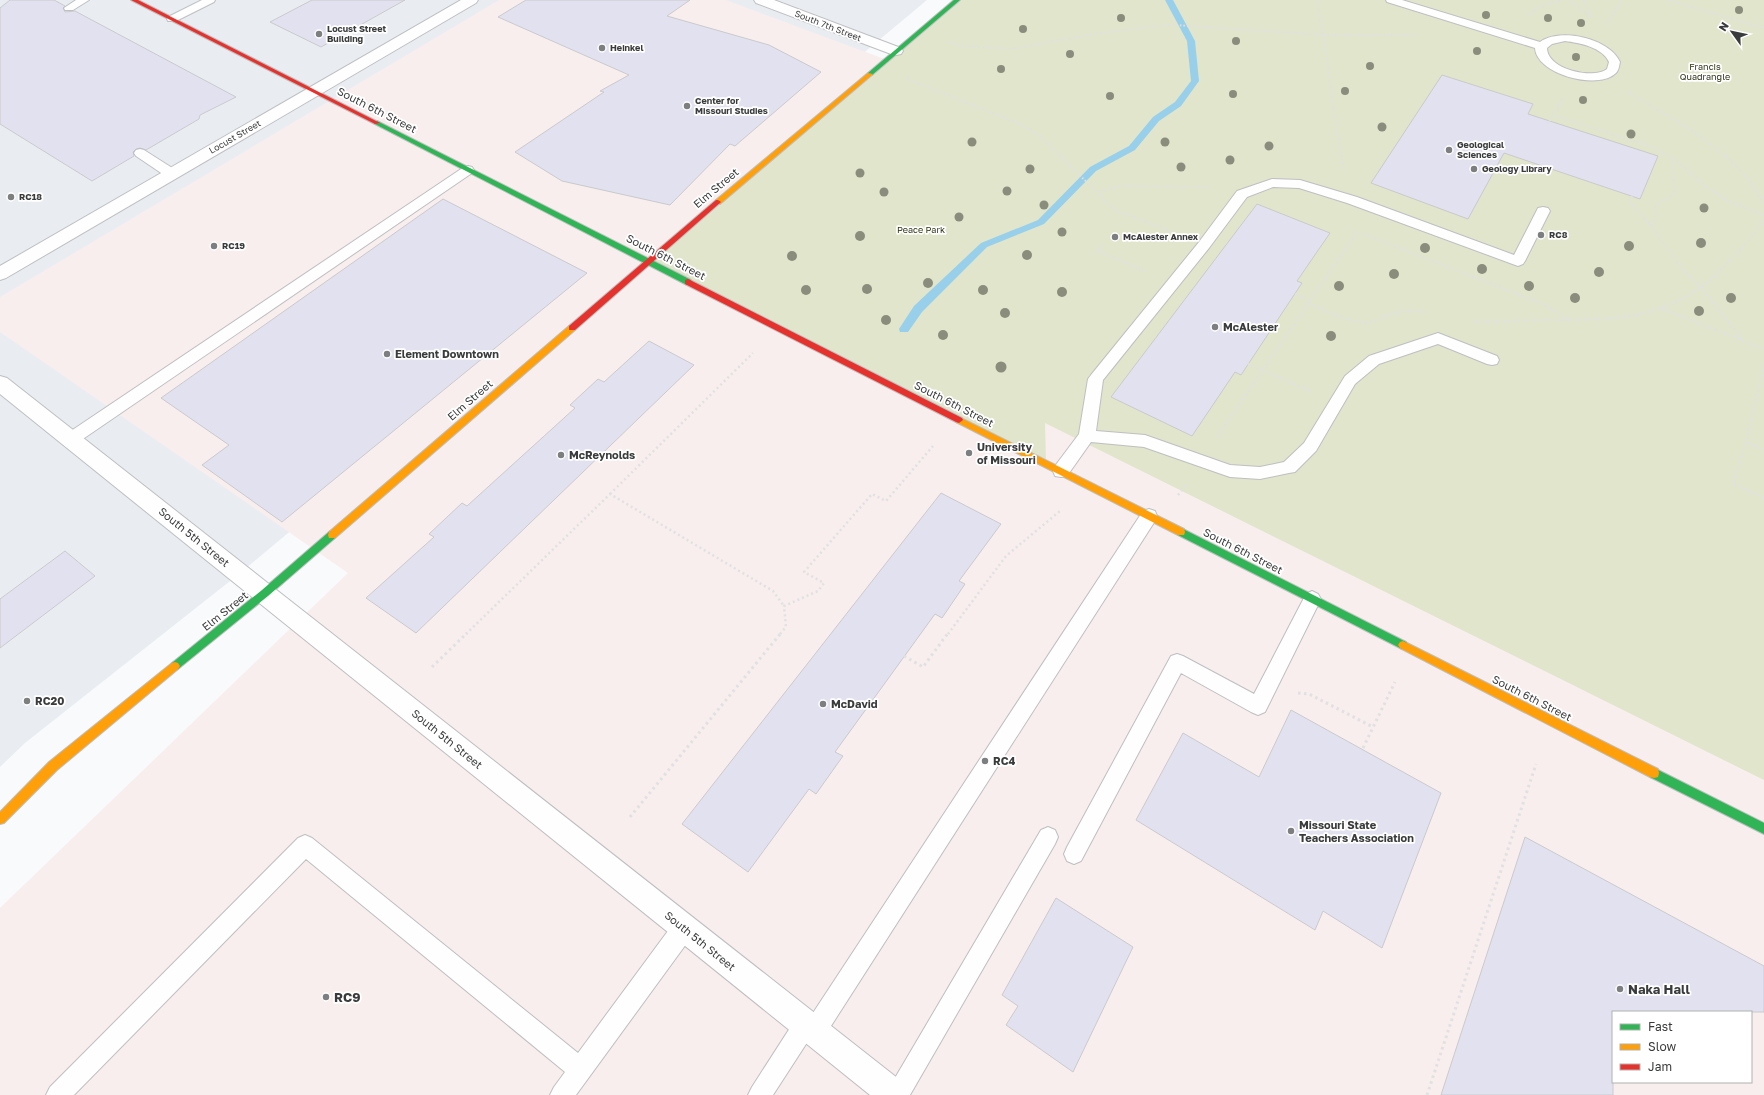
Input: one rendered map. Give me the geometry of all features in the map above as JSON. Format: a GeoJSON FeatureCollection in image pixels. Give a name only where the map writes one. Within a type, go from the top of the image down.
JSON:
{"type":"FeatureCollection","features":[{"type":"Feature","properties":{"kind":"street","name":"South 6th Street"},"geometry":{"type":"LineString","coordinates":[[134,0],[1764,829]]}},
{"type":"Feature","properties":{"kind":"street","name":"Locust Street"},"geometry":{"type":"LineString","coordinates":[[0,274],[471,0]]}},
{"type":"Feature","properties":{"kind":"street","name":"South 7th Street"},"geometry":{"type":"LineString","coordinates":[[761,0],[896,51]]}},
{"type":"Feature","properties":{"kind":"street","name":"Elm Street"},"geometry":{"type":"LineString","coordinates":[[0,819],[53,766],[265,593],[649,262],[957,0]]}},
{"type":"Feature","properties":{"kind":"street","name":"South 5th Street"},"geometry":{"type":"LineString","coordinates":[[0,383],[894,1095]]}},
{"type":"Feature","properties":{"kind":"lane"},"geometry":{"type":"LineString","coordinates":[[69,8],[84,0]]}},
{"type":"Feature","properties":{"kind":"lane"},"geometry":{"type":"LineString","coordinates":[[172,19],[210,0]]}},
{"type":"Feature","properties":{"kind":"lane"},"geometry":{"type":"LineString","coordinates":[[1391,0],[1542,46]]}},
{"type":"Feature","properties":{"kind":"lane"},"geometry":{"type":"LineString","coordinates":[[1560,38],[1577,39],[1589,42],[1608,53],[1613,59],[1615,65],[1612,71],[1606,75],[1596,77],[1571,74],[1559,70],[1546,61],[1540,52],[1542,46],[1546,41],[1560,38]]}},
{"type":"Feature","properties":{"kind":"lane"},"geometry":{"type":"LineString","coordinates":[[140,154],[172,174]]}},
{"type":"Feature","properties":{"kind":"lane"},"geometry":{"type":"LineString","coordinates":[[71,439],[468,170]]}},
{"type":"Feature","properties":{"kind":"lane"},"geometry":{"type":"LineString","coordinates":[[1061,472],[1087,436],[1096,379],[1173,284],[1242,194],[1272,183],[1300,184],[1352,200],[1518,262],[1543,211]]}},
{"type":"Feature","properties":{"kind":"lane"},"geometry":{"type":"LineString","coordinates":[[1087,436],[1144,441],[1230,471],[1260,472],[1289,467],[1310,447],[1350,380],[1374,360],[1438,338],[1492,360]]}},
{"type":"Feature","properties":{"kind":"lane"},"geometry":{"type":"LineString","coordinates":[[760,1095],[810,1028],[1149,516]]}},
{"type":"Feature","properties":{"kind":"lane"},"geometry":{"type":"LineString","coordinates":[[1074,854],[1177,662],[1258,706],[1312,599]]}},
{"type":"Feature","properties":{"kind":"lane"},"geometry":{"type":"LineString","coordinates":[[897,1095],[1048,837]]}},
{"type":"Feature","properties":{"kind":"lane"},"geometry":{"type":"LineString","coordinates":[[58,1095],[305,844],[581,1070]]}},
{"type":"Feature","properties":{"kind":"lane"},"geometry":{"type":"LineString","coordinates":[[562,1095],[684,928]]}},
{"type":"Feature","properties":{"kind":"path"},"geometry":{"type":"LineString","coordinates":[[1524,19],[1532,11],[1561,0]]}},
{"type":"Feature","properties":{"kind":"path"},"geometry":{"type":"LineString","coordinates":[[1570,0],[1593,19]]}},
{"type":"Feature","properties":{"kind":"path"},"geometry":{"type":"LineString","coordinates":[[1607,25],[1622,0]]}},
{"type":"Feature","properties":{"kind":"path"},"geometry":{"type":"LineString","coordinates":[[1668,0],[1764,28]]}},
{"type":"Feature","properties":{"kind":"path"},"geometry":{"type":"LineString","coordinates":[[942,41],[961,46],[1012,49],[1088,35],[1154,26],[1175,25],[1325,35],[1420,35]]}},
{"type":"Feature","properties":{"kind":"path"},"geometry":{"type":"LineString","coordinates":[[901,77],[1020,124],[1041,137],[1116,210],[1204,244]]}},
{"type":"Feature","properties":{"kind":"path"},"geometry":{"type":"LineString","coordinates":[[1626,91],[1701,139],[1731,162],[1752,183],[1763,200],[1764,205]]}},
{"type":"Feature","properties":{"kind":"path"},"geometry":{"type":"LineString","coordinates":[[1546,127],[1563,96]]}},
{"type":"Feature","properties":{"kind":"path"},"geometry":{"type":"LineString","coordinates":[[1553,114],[1652,147],[1674,159],[1705,186],[1726,200],[1764,215]]}},
{"type":"Feature","properties":{"kind":"path"},"geometry":{"type":"LineString","coordinates":[[1651,226],[1655,220],[1655,207],[1657,203],[1674,194],[1675,188],[1670,171],[1674,159]]}},
{"type":"Feature","properties":{"kind":"path"},"geometry":{"type":"LineString","coordinates":[[1097,192],[1121,186],[1215,187],[1242,194]]}},
{"type":"Feature","properties":{"kind":"path"},"geometry":{"type":"LineString","coordinates":[[1632,196],[1629,201],[1651,226],[1683,270],[1702,288],[1742,340]]}},
{"type":"Feature","properties":{"kind":"path"},"geometry":{"type":"LineString","coordinates":[[1472,322],[1592,320],[1633,316],[1662,308],[1702,288],[1730,262],[1753,236],[1764,219]]}},
{"type":"Feature","properties":{"kind":"path"},"geometry":{"type":"LineString","coordinates":[[1181,491],[1356,232]]}},
{"type":"Feature","properties":{"kind":"path"},"geometry":{"type":"LineString","coordinates":[[1104,244],[1098,251],[1173,284]]}},
{"type":"Feature","properties":{"kind":"path"},"geometry":{"type":"LineString","coordinates":[[1295,294],[1310,300]]}},
{"type":"Feature","properties":{"kind":"path"},"geometry":{"type":"LineString","coordinates":[[1308,303],[1367,323],[1407,310],[1421,311],[1434,316]]}},
{"type":"Feature","properties":{"kind":"path"},"geometry":{"type":"LineString","coordinates":[[1662,308],[1764,349]]}},
{"type":"Feature","properties":{"kind":"path"},"geometry":{"type":"LineString","coordinates":[[432,667],[753,353]]}},
{"type":"Feature","properties":{"kind":"path"},"geometry":{"type":"LineString","coordinates":[[1248,364],[1336,403]]}},
{"type":"Feature","properties":{"kind":"path"},"geometry":{"type":"LineString","coordinates":[[1764,365],[1746,442],[1733,484],[1764,498]]}},
{"type":"Feature","properties":{"kind":"path"},"geometry":{"type":"LineString","coordinates":[[1746,442],[1764,450]]}},
{"type":"Feature","properties":{"kind":"path"},"geometry":{"type":"LineString","coordinates":[[784,606],[818,591],[824,583],[804,572],[872,494],[886,501],[933,446]]}},
{"type":"Feature","properties":{"kind":"path"},"geometry":{"type":"LineString","coordinates":[[610,494],[773,591],[784,606],[786,627],[630,817]]}},
{"type":"Feature","properties":{"kind":"path"},"geometry":{"type":"LineString","coordinates":[[904,656],[924,667],[1006,556],[1060,511]]}},
{"type":"Feature","properties":{"kind":"path"},"geometry":{"type":"LineString","coordinates":[[1363,748],[1395,682]]}},
{"type":"Feature","properties":{"kind":"path"},"geometry":{"type":"LineString","coordinates":[[1265,690],[1309,694],[1373,727]]}},
{"type":"Feature","properties":{"kind":"path"},"geometry":{"type":"LineString","coordinates":[[1427,1095],[1536,764]]}},
{"type":"Feature","properties":{"kind":"shaded area"},"geometry":{"type":"Polygon","coordinates":[[[0,0],[927,0],[239,574],[25,743],[0,767],[0,0]]]}},
{"type":"Feature","properties":{"kind":"shaded area","name":"University of Missouri"},"geometry":{"type":"Polygon","coordinates":[[[499,0],[726,0],[914,70],[1764,0],[1764,1095],[0,1095],[0,908],[348,573],[0,332],[0,297],[499,0]]]}},
{"type":"Feature","properties":{"kind":"green space"},"geometry":{"type":"Polygon","coordinates":[[[958,0],[1764,0],[1764,780],[1045,423],[1046,464],[649,262],[958,0]]]}},
{"type":"Feature","properties":{"kind":"building"},"geometry":{"type":"Polygon","coordinates":[[[10,0],[54,0],[65,6],[63,8],[65,12],[75,11],[236,97],[200,115],[199,119],[146,150],[140,148],[136,149],[133,152],[134,156],[92,181],[0,124],[0,8],[10,0]]]}},
{"type":"Feature","properties":{"kind":"building","name":"Locust Street Building"},"geometry":{"type":"Polygon","coordinates":[[[312,0],[405,0],[321,47],[270,22],[312,0]]]}},
{"type":"Feature","properties":{"kind":"building","name":"Center for Missouri Studies"},"geometry":{"type":"Polygon","coordinates":[[[526,0],[690,0],[667,16],[769,45],[821,72],[735,146],[730,144],[670,205],[562,181],[515,152],[604,92],[600,91],[629,75],[498,17],[526,0]]]}},
{"type":"Feature","properties":{"kind":"building","name":"Geological Sciences"},"geometry":{"type":"Polygon","coordinates":[[[1442,75],[1533,104],[1528,114],[1658,156],[1640,199],[1504,153],[1468,219],[1371,183],[1442,75]]]}},
{"type":"Feature","properties":{"kind":"building","name":"Element Downtown"},"geometry":{"type":"Polygon","coordinates":[[[443,199],[587,273],[282,522],[202,465],[229,445],[161,398],[443,199]]]}},
{"type":"Feature","properties":{"kind":"building","name":"McAlester"},"geometry":{"type":"Polygon","coordinates":[[[1257,204],[1330,233],[1297,281],[1302,283],[1241,375],[1235,372],[1192,436],[1111,397],[1257,204]]]}},
{"type":"Feature","properties":{"kind":"building","name":"McReynolds"},"geometry":{"type":"Polygon","coordinates":[[[649,341],[694,365],[416,633],[366,598],[434,537],[429,534],[462,503],[467,506],[575,408],[570,405],[598,379],[604,382],[649,341]]]}},
{"type":"Feature","properties":{"kind":"building","name":"McDavid"},"geometry":{"type":"Polygon","coordinates":[[[941,493],[1001,524],[959,581],[965,584],[942,618],[935,614],[835,752],[843,756],[816,794],[809,789],[748,872],[682,824],[941,493]]]}},
{"type":"Feature","properties":{"kind":"building"},"geometry":{"type":"Polygon","coordinates":[[[65,551],[95,576],[0,648],[0,599],[65,551]]]}},
{"type":"Feature","properties":{"kind":"building","name":"Missouri State Teachers Association"},"geometry":{"type":"Polygon","coordinates":[[[1291,710],[1441,793],[1382,948],[1323,911],[1315,930],[1136,820],[1183,733],[1259,777],[1291,710]]]}},
{"type":"Feature","properties":{"kind":"building","name":"Naka Hall"},"geometry":{"type":"Polygon","coordinates":[[[1525,837],[1764,966],[1764,1012],[1612,1011],[1613,1095],[1441,1095],[1525,837]]]}},
{"type":"Feature","properties":{"kind":"building"},"geometry":{"type":"Polygon","coordinates":[[[1056,898],[1133,947],[1073,1072],[1006,1025],[1018,1006],[1002,995],[1056,898]]]}},
{"type":"Feature","properties":{"kind":"waterway"},"geometry":{"type":"LineString","coordinates":[[904,329],[918,309],[984,245],[1041,222],[1093,169],[1132,148],[1156,119],[1178,104],[1195,81],[1191,41],[1169,0]]}},
{"type":"Feature","properties":{"kind":"traffic: fast"},"geometry":{"type":"LineString","coordinates":[[870,74],[957,0]]}},
{"type":"Feature","properties":{"kind":"traffic: fast"},"geometry":{"type":"LineString","coordinates":[[377,123],[688,282]]}},
{"type":"Feature","properties":{"kind":"traffic: fast"},"geometry":{"type":"LineString","coordinates":[[1181,532],[1403,645]]}},
{"type":"Feature","properties":{"kind":"traffic: fast"},"geometry":{"type":"LineString","coordinates":[[175,666],[265,593],[332,535]]}},
{"type":"Feature","properties":{"kind":"traffic: fast"},"geometry":{"type":"LineString","coordinates":[[1654,773],[1764,829]]}},
{"type":"Feature","properties":{"kind":"traffic: slow"},"geometry":{"type":"LineString","coordinates":[[718,202],[870,74]]}},
{"type":"Feature","properties":{"kind":"traffic: slow"},"geometry":{"type":"LineString","coordinates":[[332,535],[572,328]]}},
{"type":"Feature","properties":{"kind":"traffic: slow"},"geometry":{"type":"LineString","coordinates":[[959,420],[1181,532]]}},
{"type":"Feature","properties":{"kind":"traffic: slow"},"geometry":{"type":"LineString","coordinates":[[1403,645],[1654,773]]}},
{"type":"Feature","properties":{"kind":"traffic: slow"},"geometry":{"type":"LineString","coordinates":[[0,819],[53,766],[175,666]]}},
{"type":"Feature","properties":{"kind":"traffic: jam"},"geometry":{"type":"LineString","coordinates":[[134,0],[377,123]]}},
{"type":"Feature","properties":{"kind":"traffic: jam"},"geometry":{"type":"LineString","coordinates":[[572,328],[718,202]]}},
{"type":"Feature","properties":{"kind":"traffic: jam"},"geometry":{"type":"LineString","coordinates":[[688,282],[959,420]]}},
{"type":"Feature","properties":{"kind":"place","name":"Locust Street Building"},"geometry":{"type":"Point","coordinates":[319,34]}},
{"type":"Feature","properties":{"kind":"place","name":"Heinkel"},"geometry":{"type":"Point","coordinates":[602,48]}},
{"type":"Feature","properties":{"kind":"place","name":"Center for Missouri Studies"},"geometry":{"type":"Point","coordinates":[687,106]}},
{"type":"Feature","properties":{"kind":"place","name":"Geological Sciences"},"geometry":{"type":"Point","coordinates":[1449,150]}},
{"type":"Feature","properties":{"kind":"place","name":"Geology Library"},"geometry":{"type":"Point","coordinates":[1474,169]}},
{"type":"Feature","properties":{"kind":"place","name":"RC18"},"geometry":{"type":"Point","coordinates":[11,197]}},
{"type":"Feature","properties":{"kind":"place","name":"RC8"},"geometry":{"type":"Point","coordinates":[1541,235]}},
{"type":"Feature","properties":{"kind":"place","name":"McAlester Annex"},"geometry":{"type":"Point","coordinates":[1115,237]}},
{"type":"Feature","properties":{"kind":"place","name":"RC19"},"geometry":{"type":"Point","coordinates":[214,246]}},
{"type":"Feature","properties":{"kind":"place","name":"McAlester"},"geometry":{"type":"Point","coordinates":[1215,327]}},
{"type":"Feature","properties":{"kind":"place","name":"Element Downtown"},"geometry":{"type":"Point","coordinates":[387,354]}},
{"type":"Feature","properties":{"kind":"place","name":"University of Missouri"},"geometry":{"type":"Point","coordinates":[969,453]}},
{"type":"Feature","properties":{"kind":"place","name":"McReynolds"},"geometry":{"type":"Point","coordinates":[561,455]}},
{"type":"Feature","properties":{"kind":"place","name":"RC20"},"geometry":{"type":"Point","coordinates":[27,701]}},
{"type":"Feature","properties":{"kind":"place","name":"McDavid"},"geometry":{"type":"Point","coordinates":[823,704]}},
{"type":"Feature","properties":{"kind":"place","name":"RC4"},"geometry":{"type":"Point","coordinates":[985,761]}},
{"type":"Feature","properties":{"kind":"place","name":"Missouri State Teachers Association"},"geometry":{"type":"Point","coordinates":[1291,831]}},
{"type":"Feature","properties":{"kind":"place","name":"Naka Hall"},"geometry":{"type":"Point","coordinates":[1620,989]}},
{"type":"Feature","properties":{"kind":"place","name":"RC9"},"geometry":{"type":"Point","coordinates":[326,997]}},
{"type":"Feature","properties":{"kind":"park label","name":"Francis Quadrangle"},"geometry":{"type":"Point","coordinates":[1705,72]}},
{"type":"Feature","properties":{"kind":"park label","name":"Peace Park"},"geometry":{"type":"Point","coordinates":[921,230]}}]}
